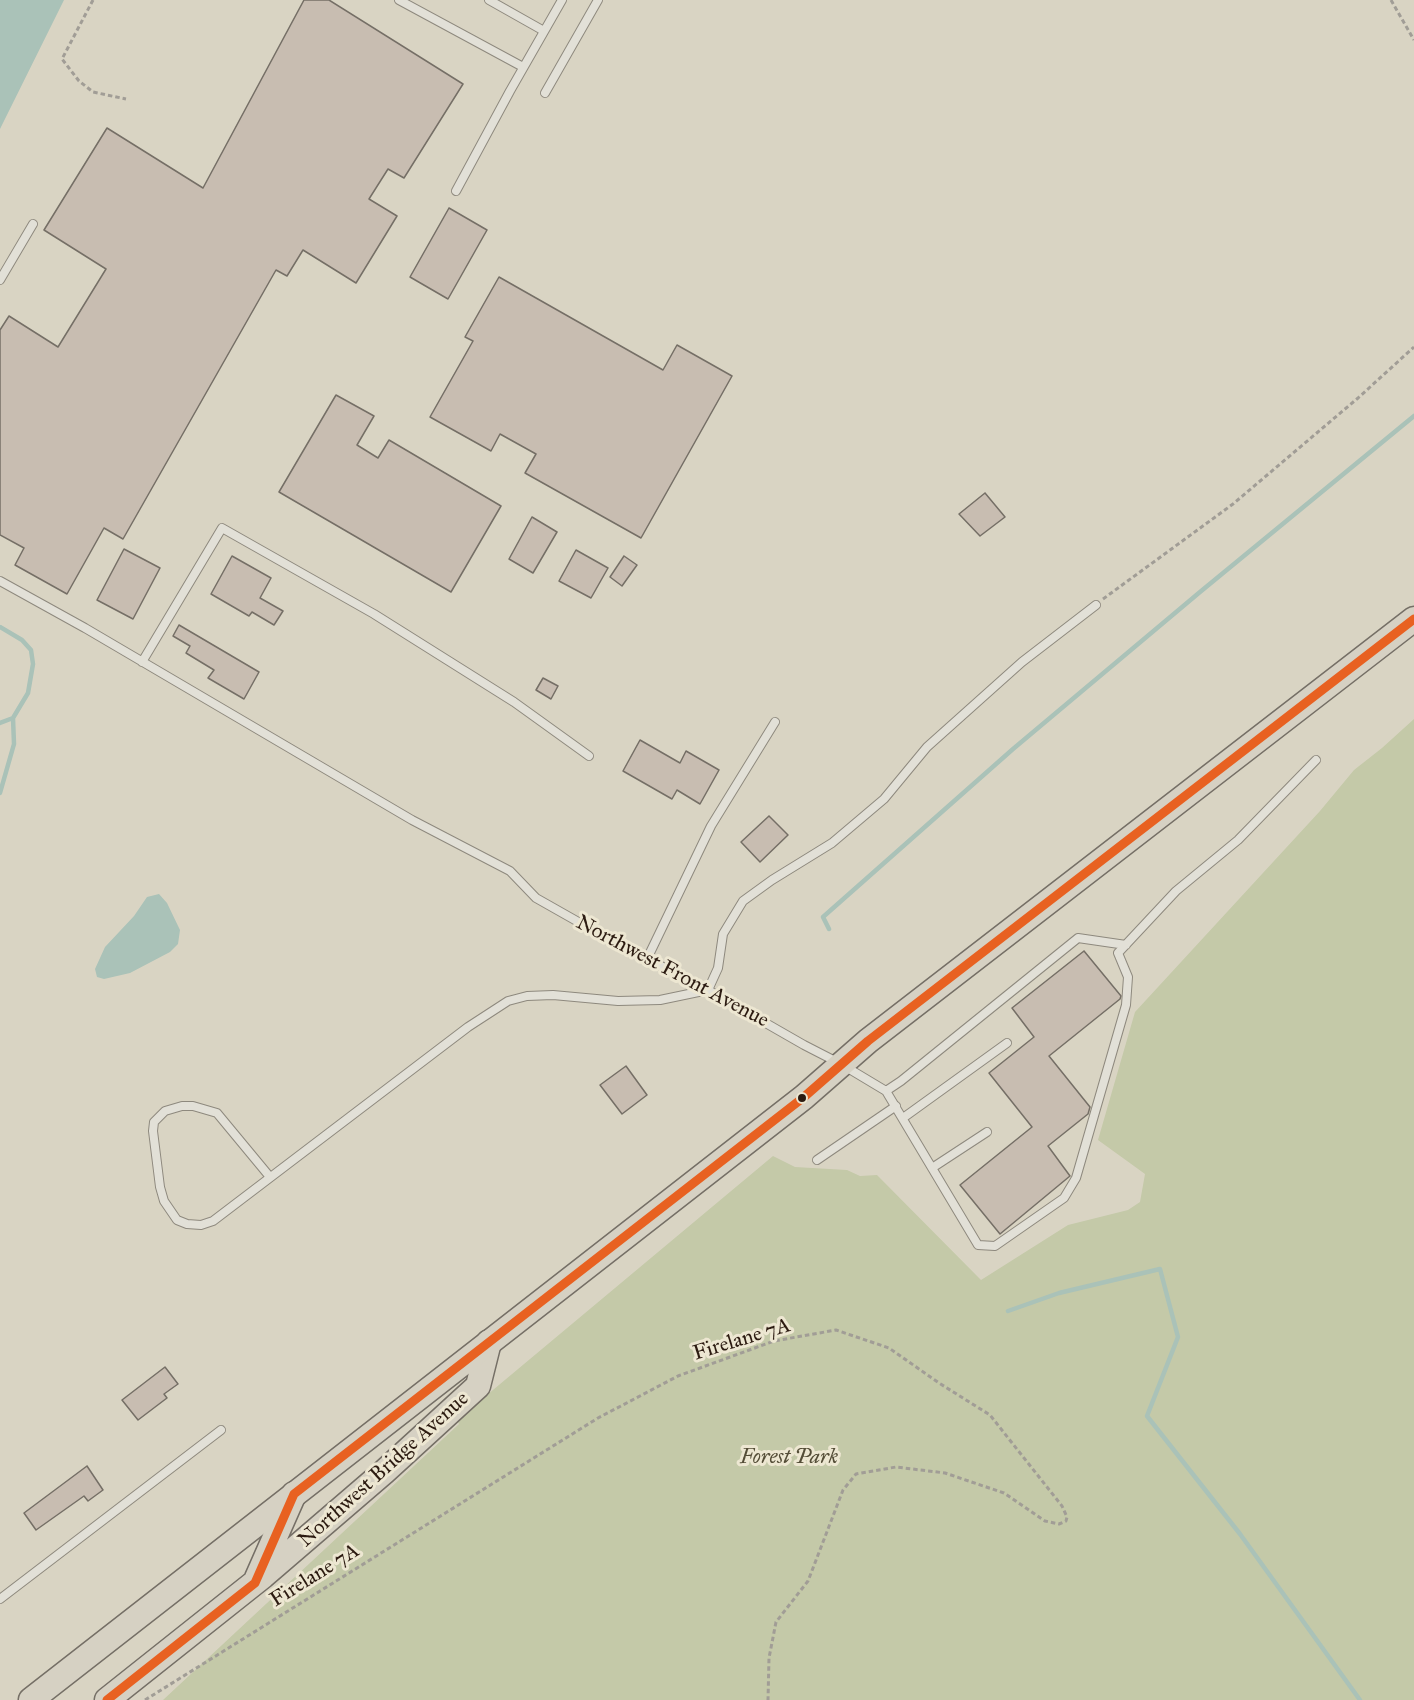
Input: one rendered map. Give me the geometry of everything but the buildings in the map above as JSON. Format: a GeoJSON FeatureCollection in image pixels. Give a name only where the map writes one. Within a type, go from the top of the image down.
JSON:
{"type":"FeatureCollection","features":[{"type":"Feature","properties":{"kind":"main road"},"geometry":{"type":"LineString","coordinates":[[31,1700],[804,1097],[877,1034],[1414,620]]}},
{"type":"Feature","properties":{"kind":"main road","name":"Northwest Bridge Avenue"},"geometry":{"type":"LineString","coordinates":[[107,1700],[255,1583],[384,1472],[478,1386],[489,1342]]}},
{"type":"Feature","properties":{"kind":"main road","name":"Northwest Bridge Avenue"},"geometry":{"type":"LineString","coordinates":[[255,1583],[294,1494]]}},
{"type":"Feature","properties":{"kind":"lane"},"geometry":{"type":"LineString","coordinates":[[399,0],[523,67]]}},
{"type":"Feature","properties":{"kind":"lane"},"geometry":{"type":"LineString","coordinates":[[489,0],[544,31]]}},
{"type":"Feature","properties":{"kind":"lane"},"geometry":{"type":"LineString","coordinates":[[456,191],[562,0]]}},
{"type":"Feature","properties":{"kind":"lane"},"geometry":{"type":"LineString","coordinates":[[546,93],[598,0]]}},
{"type":"Feature","properties":{"kind":"lane"},"geometry":{"type":"LineString","coordinates":[[0,280],[33,224]]}},
{"type":"Feature","properties":{"kind":"lane"},"geometry":{"type":"LineString","coordinates":[[142,662],[222,528],[374,614],[514,702],[589,756]]}},
{"type":"Feature","properties":{"kind":"lane","name":"Northwest Front Avenue"},"geometry":{"type":"LineString","coordinates":[[0,581],[244,723],[361,788],[412,820],[510,871],[536,898],[646,959],[708,990],[886,1091]]}},
{"type":"Feature","properties":{"kind":"lane"},"geometry":{"type":"LineString","coordinates":[[270,1177],[217,1113],[193,1106],[182,1106],[165,1111],[154,1122],[153,1131],[160,1187],[164,1201],[177,1220],[187,1224],[201,1225],[213,1221],[468,1027],[508,1001],[527,996],[553,995],[618,1001],[660,1000],[708,990],[718,968],[723,934],[743,902],[772,880],[832,843],[867,814],[884,799],[927,747],[1022,662],[1096,605]]}},
{"type":"Feature","properties":{"kind":"lane"},"geometry":{"type":"LineString","coordinates":[[646,959],[711,826],[775,722]]}},
{"type":"Feature","properties":{"kind":"lane"},"geometry":{"type":"LineString","coordinates":[[1126,945],[1078,939],[886,1091],[978,1245],[994,1246],[1064,1198],[1076,1178],[1126,1005],[1128,977],[1118,953],[1126,945],[1176,891],[1238,840],[1316,760]]}},
{"type":"Feature","properties":{"kind":"lane"},"geometry":{"type":"LineString","coordinates":[[903,1118],[1007,1043]]}},
{"type":"Feature","properties":{"kind":"lane"},"geometry":{"type":"LineString","coordinates":[[818,1160],[896,1106]]}},
{"type":"Feature","properties":{"kind":"lane"},"geometry":{"type":"LineString","coordinates":[[932,1168],[987,1132]]}},
{"type":"Feature","properties":{"kind":"lane"},"geometry":{"type":"LineString","coordinates":[[0,1599],[221,1430]]}},
{"type":"Feature","properties":{"kind":"path"},"geometry":{"type":"LineString","coordinates":[[93,0],[62,59],[78,81],[93,92],[126,99]]}},
{"type":"Feature","properties":{"kind":"path"},"geometry":{"type":"LineString","coordinates":[[1391,0],[1414,40]]}},
{"type":"Feature","properties":{"kind":"path"},"geometry":{"type":"LineString","coordinates":[[1096,605],[1233,504],[1350,405],[1414,347]]}},
{"type":"Feature","properties":{"kind":"path","name":"Firelane 7A"},"geometry":{"type":"LineString","coordinates":[[145,1700],[598,1418],[678,1376],[774,1341],[836,1330],[890,1348],[939,1383],[990,1415],[1062,1506],[1067,1517],[1066,1521],[1059,1524],[1045,1521],[1004,1493],[945,1473],[896,1467],[856,1474],[843,1490],[808,1581],[776,1622],[769,1658],[768,1700]]}},
{"type":"Feature","properties":{"kind":"green space","name":"Forest Park"},"geometry":{"type":"Polygon","coordinates":[[[1414,719],[1414,1700],[163,1700],[459,1424],[457,1420],[773,1156],[795,1167],[847,1170],[860,1176],[877,1175],[981,1280],[1068,1225],[1128,1210],[1140,1202],[1145,1174],[1098,1140],[1135,1012],[1320,811],[1354,770],[1414,719]]]}},
{"type":"Feature","properties":{"kind":"shaded area"},"geometry":{"type":"Polygon","coordinates":[[[0,0],[64,0],[0,129],[0,0]]]}},
{"type":"Feature","properties":{"kind":"shaded area"},"geometry":{"type":"Polygon","coordinates":[[[159,894],[167,903],[180,930],[178,944],[170,952],[130,973],[104,979],[97,977],[95,969],[105,947],[134,916],[147,897],[159,894]]]}},
{"type":"Feature","properties":{"kind":"waterway"},"geometry":{"type":"LineString","coordinates":[[829,929],[823,917],[1013,749],[1414,416]]}},
{"type":"Feature","properties":{"kind":"waterway"},"geometry":{"type":"LineString","coordinates":[[0,627],[22,640],[31,650],[33,664],[28,693],[13,718],[14,744],[0,793]]}},
{"type":"Feature","properties":{"kind":"waterway"},"geometry":{"type":"LineString","coordinates":[[0,723],[13,718]]}},
{"type":"Feature","properties":{"kind":"waterway"},"geometry":{"type":"LineString","coordinates":[[1008,1311],[1059,1293],[1160,1269],[1178,1337],[1147,1416],[1240,1534],[1360,1700]]}},
{"type":"Feature","properties":{"kind":"transit line"},"geometry":{"type":"LineString","coordinates":[[107,1700],[255,1583],[294,1494],[804,1097],[868,1041],[1414,619]]}}]}
